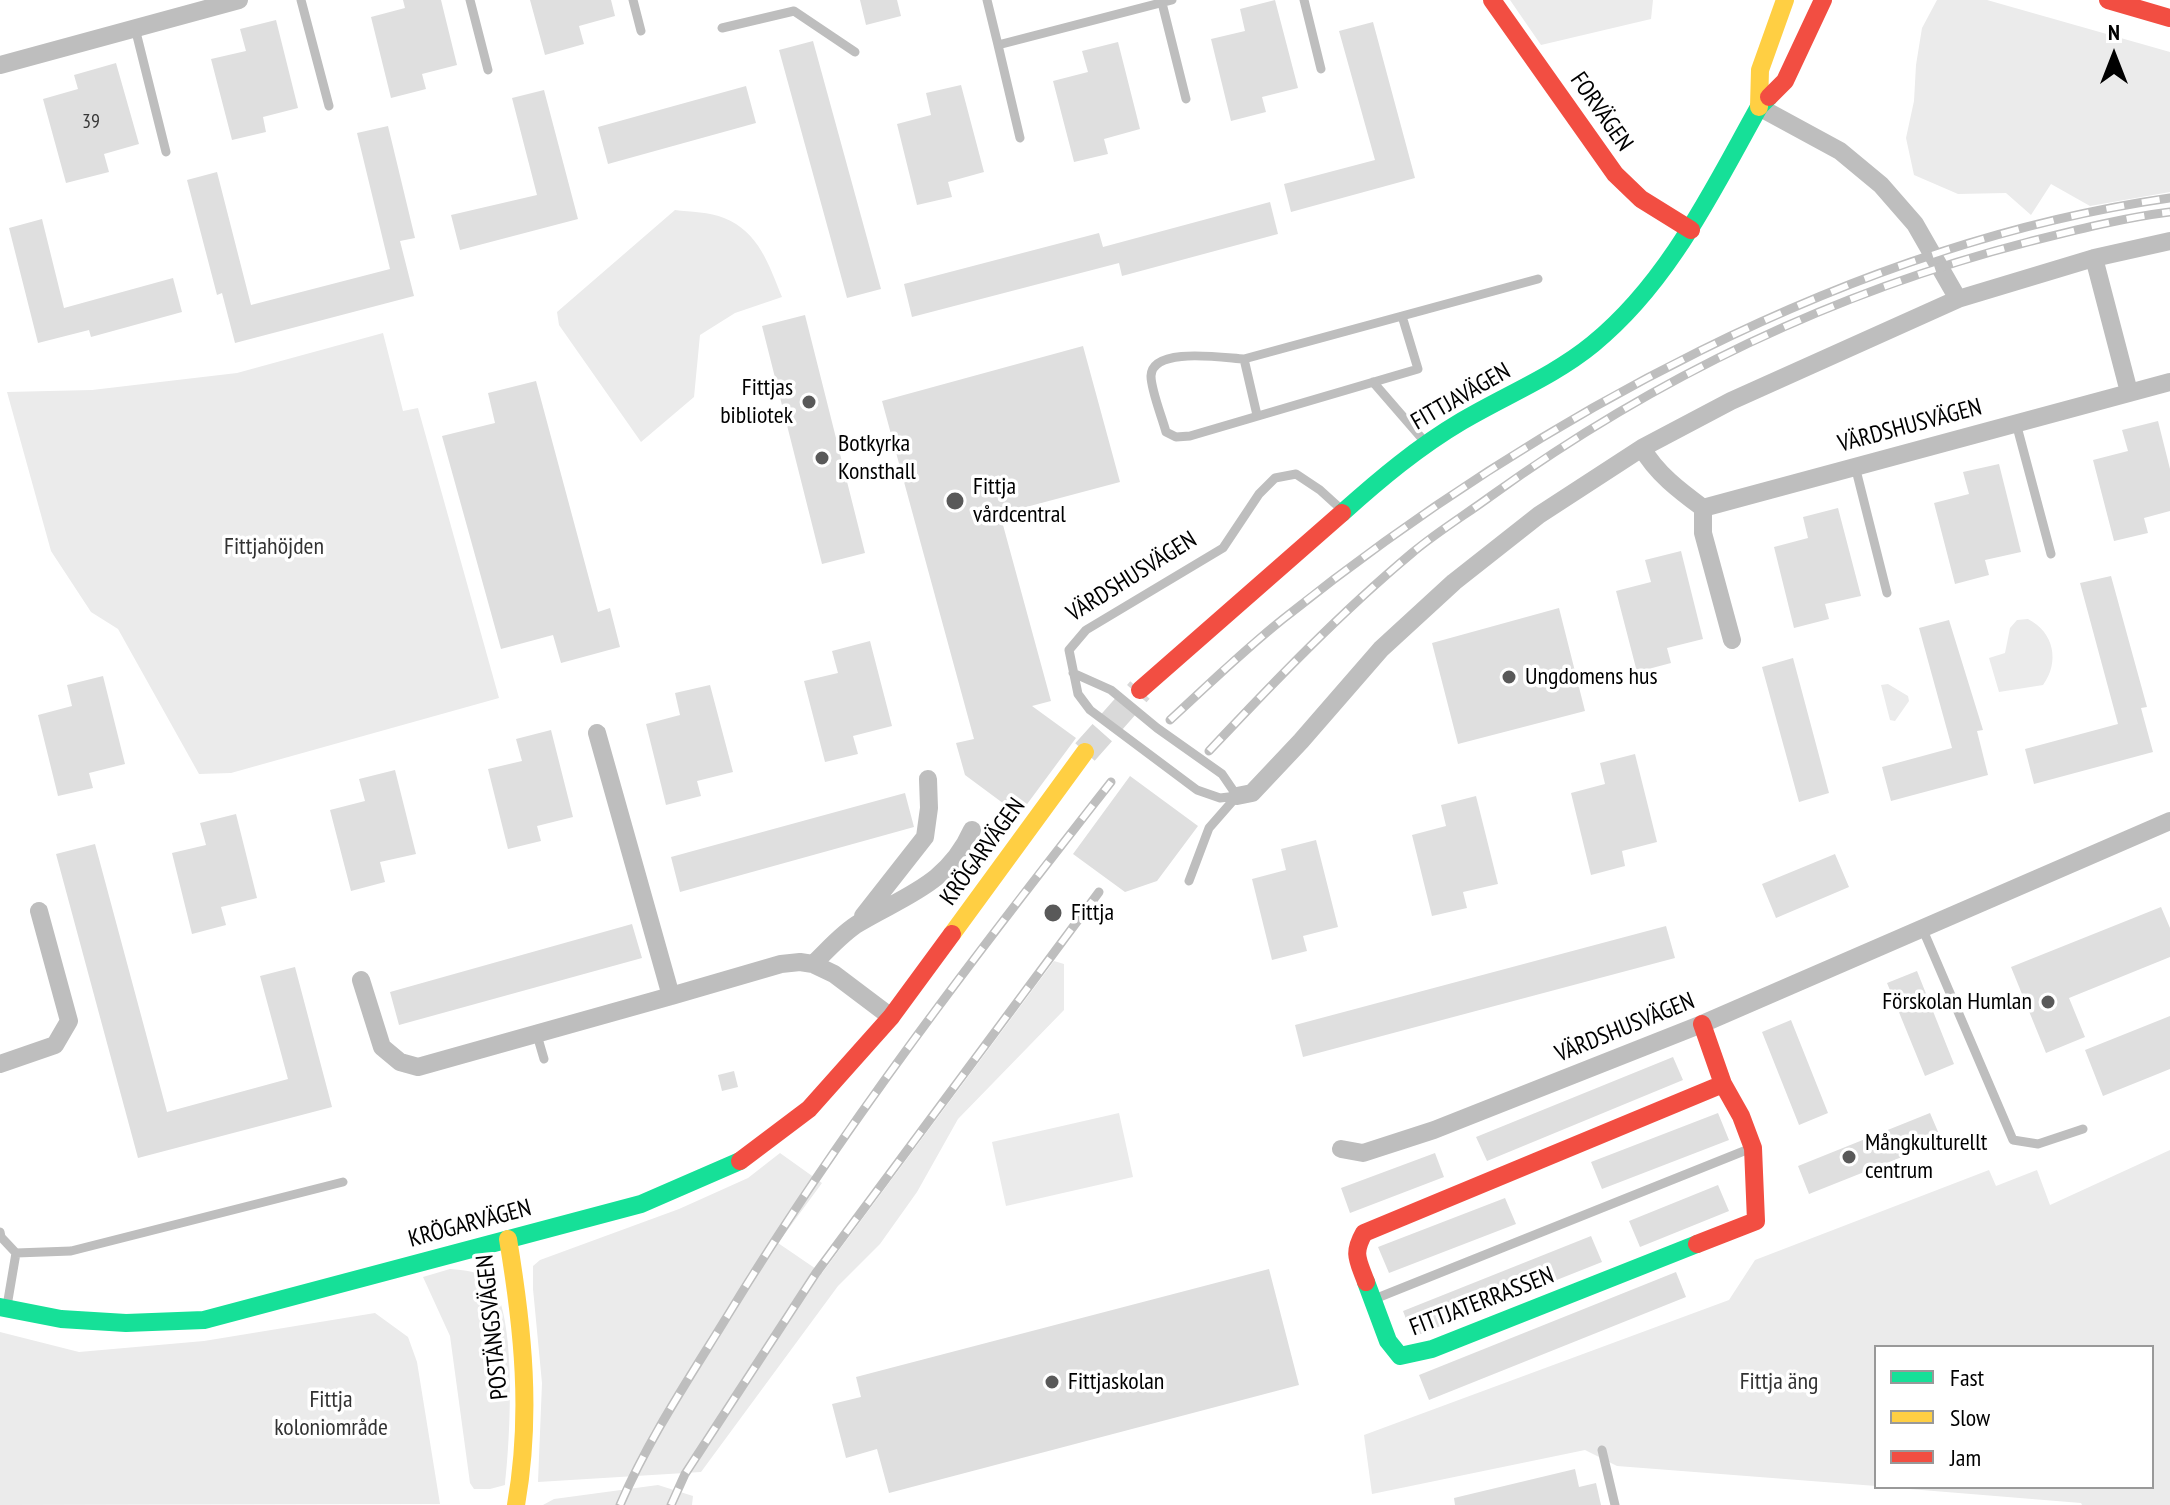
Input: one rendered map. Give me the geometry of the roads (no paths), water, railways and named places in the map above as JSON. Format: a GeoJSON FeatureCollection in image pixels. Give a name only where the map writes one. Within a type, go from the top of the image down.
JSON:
{"type":"FeatureCollection","features":[{"type":"Feature","properties":{"kind":"street"},"geometry":{"type":"LineString","coordinates":[[0,65],[239,0]]}},
{"type":"Feature","properties":{"kind":"street","name":"FORVÄGEN"},"geometry":{"type":"LineString","coordinates":[[1492,0],[1615,174],[1641,199],[1691,230]]}},
{"type":"Feature","properties":{"kind":"street","name":"FITTJAVÄGEN"},"geometry":{"type":"LineString","coordinates":[[1759,107],[1760,70],[1785,0]]}},
{"type":"Feature","properties":{"kind":"street","name":"FITTJAVÄGEN"},"geometry":{"type":"LineString","coordinates":[[1140,690],[1397,464],[1462,421],[1549,374],[1592,345],[1635,306],[1691,230],[1759,107],[1785,81],[1823,0]]}},
{"type":"Feature","properties":{"kind":"street"},"geometry":{"type":"LineString","coordinates":[[2108,0],[2170,18]]}},
{"type":"Feature","properties":{"kind":"street"},"geometry":{"type":"LineString","coordinates":[[1759,107],[1840,151],[1881,185],[1915,224],[1958,299]]}},
{"type":"Feature","properties":{"kind":"street"},"geometry":{"type":"LineString","coordinates":[[1237,796],[1252,793],[1381,649],[1454,582],[1539,515],[1642,448],[1731,401],[1958,299],[2094,258],[2170,241]]}},
{"type":"Feature","properties":{"kind":"street"},"geometry":{"type":"LineString","coordinates":[[2094,258],[2129,392]]}},
{"type":"Feature","properties":{"kind":"street","name":"VÄRDSHUSVÄGEN"},"geometry":{"type":"LineString","coordinates":[[1703,508],[2170,382]]}},
{"type":"Feature","properties":{"kind":"street"},"geometry":{"type":"LineString","coordinates":[[1642,448],[1675,487],[1703,508],[1703,533],[1732,640]]}},
{"type":"Feature","properties":{"kind":"street"},"geometry":{"type":"LineString","coordinates":[[597,733],[671,996]]}},
{"type":"Feature","properties":{"kind":"street","name":"KRÖGARVÄGEN"},"geometry":{"type":"LineString","coordinates":[[4,1308],[61,1319],[126,1323],[204,1320],[641,1204],[741,1160],[809,1109],[891,1017],[1085,752]]}},
{"type":"Feature","properties":{"kind":"street"},"geometry":{"type":"LineString","coordinates":[[856,925],[925,837],[929,808],[928,779]]}},
{"type":"Feature","properties":{"kind":"street","name":"VÄRDSHUSVÄGEN"},"geometry":{"type":"LineString","coordinates":[[1341,1149],[1363,1153],[1434,1130],[1702,1024],[2170,821]]}},
{"type":"Feature","properties":{"kind":"street","name":"KRÖGARVÄGEN"},"geometry":{"type":"LineString","coordinates":[[813,964],[856,925],[938,877],[964,849],[972,830]]}},
{"type":"Feature","properties":{"kind":"street"},"geometry":{"type":"LineString","coordinates":[[0,1064],[55,1045],[69,1021],[39,911]]}},
{"type":"Feature","properties":{"kind":"street"},"geometry":{"type":"LineString","coordinates":[[361,980],[382,1047],[386,1053],[418,1067],[781,964],[813,964],[834,974],[891,1017]]}},
{"type":"Feature","properties":{"kind":"street","name":"FITTJATERRASSEN"},"geometry":{"type":"LineString","coordinates":[[1702,1024],[1723,1084],[1741,1116],[1753,1148],[1756,1221],[1410,1356],[1400,1356],[1388,1341],[1356,1254],[1356,1247],[1364,1233],[1723,1084]]}},
{"type":"Feature","properties":{"kind":"street","name":"POSTÄNGSVÄGEN"},"geometry":{"type":"LineString","coordinates":[[508,1239],[525,1350],[526,1427],[516,1505]]}},
{"type":"Feature","properties":{"kind":"lane"},"geometry":{"type":"LineString","coordinates":[[301,0],[329,106]]}},
{"type":"Feature","properties":{"kind":"lane"},"geometry":{"type":"LineString","coordinates":[[470,0],[488,70]]}},
{"type":"Feature","properties":{"kind":"lane"},"geometry":{"type":"LineString","coordinates":[[633,0],[641,31]]}},
{"type":"Feature","properties":{"kind":"lane"},"geometry":{"type":"LineString","coordinates":[[987,0],[1020,138]]}},
{"type":"Feature","properties":{"kind":"lane"},"geometry":{"type":"LineString","coordinates":[[1304,0],[1321,69]]}},
{"type":"Feature","properties":{"kind":"lane"},"geometry":{"type":"LineString","coordinates":[[998,45],[1167,2],[1186,99]]}},
{"type":"Feature","properties":{"kind":"lane"},"geometry":{"type":"LineString","coordinates":[[722,28],[794,11],[855,52]]}},
{"type":"Feature","properties":{"kind":"lane"},"geometry":{"type":"LineString","coordinates":[[135,28],[166,152]]}},
{"type":"Feature","properties":{"kind":"lane"},"geometry":{"type":"LineString","coordinates":[[1402,316],[1418,369],[1190,436],[1176,437],[1166,432],[1151,376],[1154,367],[1166,358],[1180,355],[1244,359],[1402,316],[1538,279]]}},
{"type":"Feature","properties":{"kind":"lane"},"geometry":{"type":"LineString","coordinates":[[1244,359],[1257,415]]}},
{"type":"Feature","properties":{"kind":"lane"},"geometry":{"type":"LineString","coordinates":[[1373,382],[1427,444]]}},
{"type":"Feature","properties":{"kind":"lane"},"geometry":{"type":"LineString","coordinates":[[2016,423],[2051,554]]}},
{"type":"Feature","properties":{"kind":"lane"},"geometry":{"type":"LineString","coordinates":[[1855,466],[1887,593]]}},
{"type":"Feature","properties":{"kind":"lane","name":"VÄRDSHUSVÄGEN"},"geometry":{"type":"LineString","coordinates":[[1073,673],[1069,650],[1086,630],[1223,548],[1259,494],[1275,478],[1296,474],[1342,510]]}},
{"type":"Feature","properties":{"kind":"lane"},"geometry":{"type":"LineString","coordinates":[[1073,673],[1078,694],[1102,719],[1197,790],[1220,798],[1237,796]]}},
{"type":"Feature","properties":{"kind":"lane"},"geometry":{"type":"LineString","coordinates":[[1073,673],[1111,690],[1157,728],[1222,774],[1237,796]]}},
{"type":"Feature","properties":{"kind":"lane"},"geometry":{"type":"LineString","coordinates":[[1189,881],[1209,828],[1237,796]]}},
{"type":"Feature","properties":{"kind":"lane"},"geometry":{"type":"LineString","coordinates":[[1923,930],[2013,1140],[2038,1144],[2083,1129]]}},
{"type":"Feature","properties":{"kind":"lane"},"geometry":{"type":"LineString","coordinates":[[537,1035],[544,1059]]}},
{"type":"Feature","properties":{"kind":"lane"},"geometry":{"type":"LineString","coordinates":[[1374,1299],[1753,1148]]}},
{"type":"Feature","properties":{"kind":"lane"},"geometry":{"type":"LineString","coordinates":[[0,1232],[16,1253],[71,1251],[343,1182]]}},
{"type":"Feature","properties":{"kind":"lane"},"geometry":{"type":"LineString","coordinates":[[4,1308],[16,1253]]}},
{"type":"Feature","properties":{"kind":"lane"},"geometry":{"type":"LineString","coordinates":[[1602,1450],[1615,1505]]}},
{"type":"Feature","properties":{"kind":"tunnel"},"geometry":{"type":"LineString","coordinates":[[1085,752],[1140,690]]}},
{"type":"Feature","properties":{"kind":"railway"},"geometry":{"type":"LineString","coordinates":[[1170,720],[1268,631],[1380,545],[1482,475],[1589,410],[1700,351],[1815,299],[1932,255],[2050,221],[2170,198]]}},
{"type":"Feature","properties":{"kind":"railway"},"geometry":{"type":"LineString","coordinates":[[1209,751],[1333,624],[1422,545],[1553,454],[1681,377],[1816,313],[1956,262],[2117,221],[2170,212]]}},
{"type":"Feature","properties":{"kind":"railway"},"geometry":{"type":"LineString","coordinates":[[620,1505],[671,1408],[817,1177],[961,977],[1111,782]]}},
{"type":"Feature","properties":{"kind":"railway"},"geometry":{"type":"LineString","coordinates":[[671,1505],[685,1474],[816,1273],[1099,892]]}},
{"type":"Feature","properties":{"kind":"place","name":"Fittjas bibliotek"},"geometry":{"type":"Point","coordinates":[809,402]}},
{"type":"Feature","properties":{"kind":"place","name":"Botkyrka Konsthall"},"geometry":{"type":"Point","coordinates":[822,458]}},
{"type":"Feature","properties":{"kind":"place","name":"Fittja vårdcentral"},"geometry":{"type":"Point","coordinates":[955,501]}},
{"type":"Feature","properties":{"kind":"place","name":"Ungdomens hus"},"geometry":{"type":"Point","coordinates":[1509,677]}},
{"type":"Feature","properties":{"kind":"place","name":"Fittja"},"geometry":{"type":"Point","coordinates":[1053,913]}},
{"type":"Feature","properties":{"kind":"place","name":"Förskolan Humlan"},"geometry":{"type":"Point","coordinates":[2048,1002]}},
{"type":"Feature","properties":{"kind":"place","name":"Mångkulturellt centrum"},"geometry":{"type":"Point","coordinates":[1849,1157]}},
{"type":"Feature","properties":{"kind":"place","name":"Fittjaskolan"},"geometry":{"type":"Point","coordinates":[1052,1382]}},
{"type":"Feature","properties":{"kind":"park label","name":"Fittjahöjden"},"geometry":{"type":"Point","coordinates":[274,547]}},
{"type":"Feature","properties":{"kind":"park label","name":"Fittja äng"},"geometry":{"type":"Point","coordinates":[1779,1382]}},
{"type":"Feature","properties":{"kind":"park label","name":"Fittja koloniområde"},"geometry":{"type":"Point","coordinates":[331,1414]}}]}
